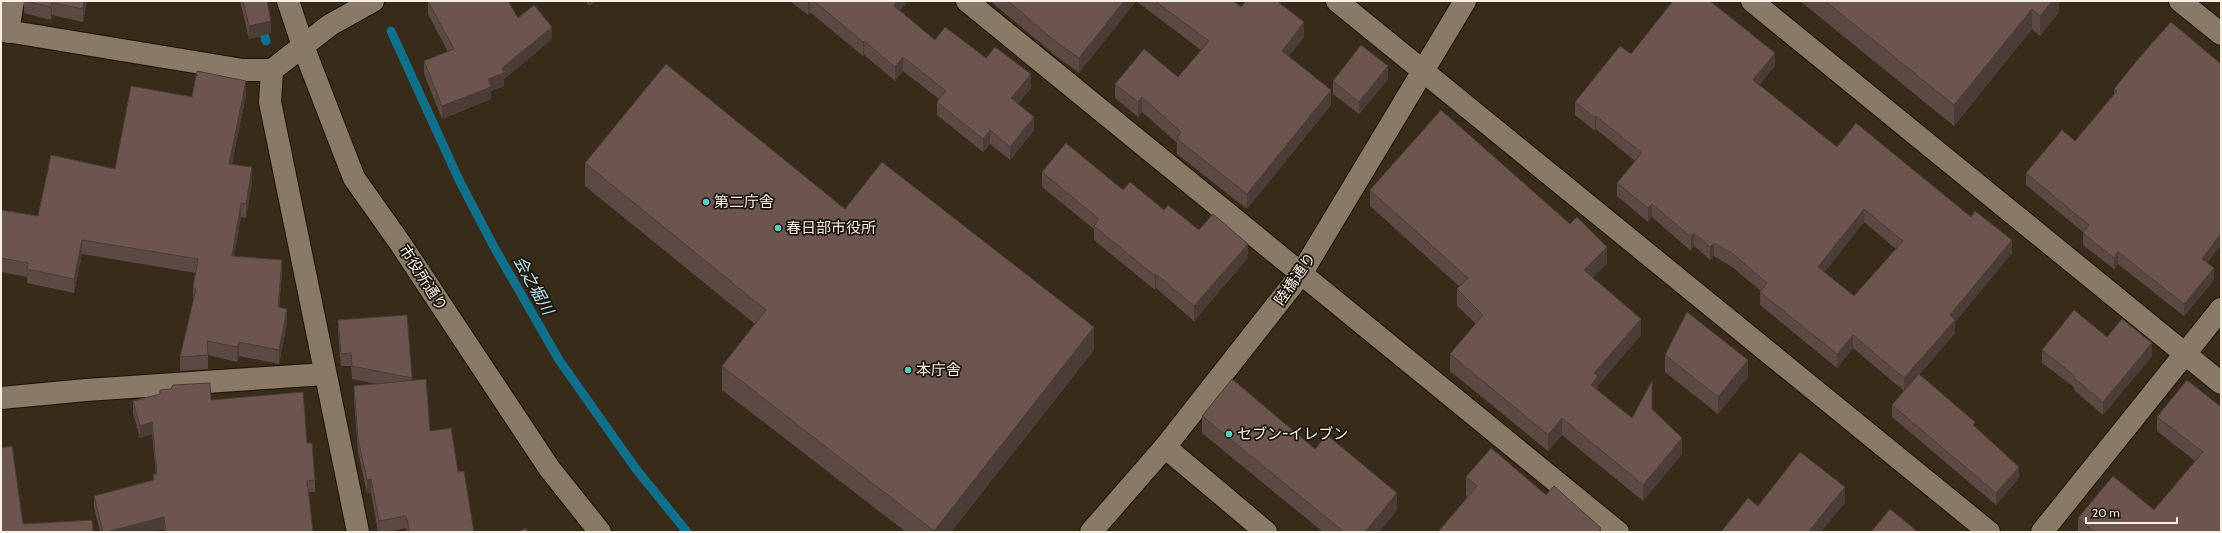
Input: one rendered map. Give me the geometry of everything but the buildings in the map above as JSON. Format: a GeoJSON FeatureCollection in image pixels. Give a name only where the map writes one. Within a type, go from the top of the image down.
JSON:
{"type":"FeatureCollection","features":[{"type":"Feature","properties":{"kind":"street"},"geometry":{"type":"LineString","coordinates":[[13,1],[5,31],[243,70],[272,70],[330,25],[373,1]]}},
{"type":"Feature","properties":{"kind":"street","name":"市役所通り"},"geometry":{"type":"LineString","coordinates":[[288,1],[303,46],[354,178],[400,243],[549,468],[600,532]]}},
{"type":"Feature","properties":{"kind":"street"},"geometry":{"type":"LineString","coordinates":[[967,1],[1618,532]]}},
{"type":"Feature","properties":{"kind":"street"},"geometry":{"type":"LineString","coordinates":[[1337,1],[1989,532]]}},
{"type":"Feature","properties":{"kind":"street","name":"陸橋通り"},"geometry":{"type":"LineString","coordinates":[[1091,532],[1165,447],[1301,274],[1424,72],[1465,1]]}},
{"type":"Feature","properties":{"kind":"street"},"geometry":{"type":"LineString","coordinates":[[1752,1],[2221,383]]}},
{"type":"Feature","properties":{"kind":"street"},"geometry":{"type":"LineString","coordinates":[[2180,1],[2221,34]]}},
{"type":"Feature","properties":{"kind":"street"},"geometry":{"type":"LineString","coordinates":[[272,70],[270,102],[358,532]]}},
{"type":"Feature","properties":{"kind":"street"},"geometry":{"type":"LineString","coordinates":[[2042,532],[2221,309]]}},
{"type":"Feature","properties":{"kind":"street"},"geometry":{"type":"LineString","coordinates":[[1,398],[86,390],[325,374]]}},
{"type":"Feature","properties":{"kind":"street"},"geometry":{"type":"LineString","coordinates":[[1165,447],[1266,532]]}},
{"type":"Feature","properties":{"kind":"waterway","name":"会之堀川"},"geometry":{"type":"LineString","coordinates":[[254,1],[266,41]]}},
{"type":"Feature","properties":{"kind":"waterway","name":"会之堀川"},"geometry":{"type":"LineString","coordinates":[[391,31],[460,182],[494,247],[559,360],[636,469],[687,532]]}},
{"type":"Feature","properties":{"kind":"place","name":"第二庁舎"},"geometry":{"type":"Point","coordinates":[706,202]}},
{"type":"Feature","properties":{"kind":"place","name":"春日部市役所"},"geometry":{"type":"Point","coordinates":[778,228]}},
{"type":"Feature","properties":{"kind":"place","name":"本庁舎"},"geometry":{"type":"Point","coordinates":[908,370]}},
{"type":"Feature","properties":{"kind":"place","name":"セブン-イレブン"},"geometry":{"type":"Point","coordinates":[1229,434]}}]}
